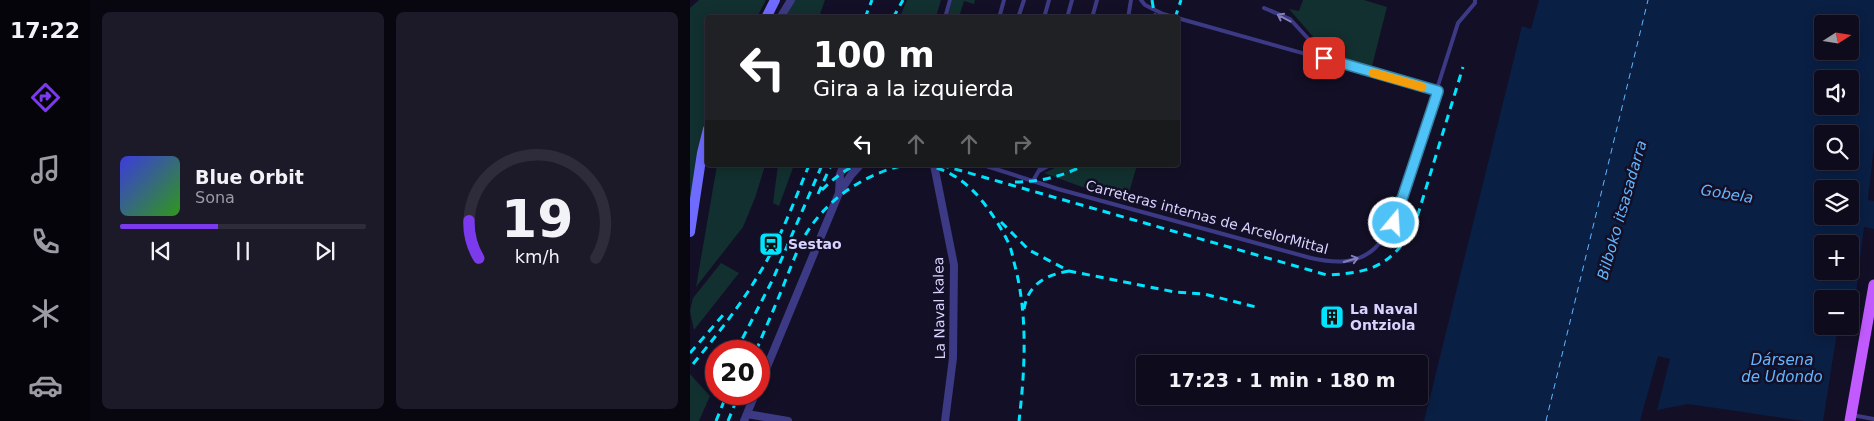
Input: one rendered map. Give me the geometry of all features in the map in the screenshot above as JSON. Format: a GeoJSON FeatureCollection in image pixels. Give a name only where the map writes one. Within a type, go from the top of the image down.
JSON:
{"type":"FeatureCollection","features":[{"type":"Feature","properties":{"kind":"main road"},"geometry":{"type":"LineString","coordinates":[[1851,418],[1874,285]]}},
{"type":"Feature","properties":{"kind":"street"},"geometry":{"type":"LineString","coordinates":[[767,15],[774,0]]}},
{"type":"Feature","properties":{"kind":"street"},"geometry":{"type":"LineString","coordinates":[[782,15],[791,0]]}},
{"type":"Feature","properties":{"kind":"street"},"geometry":{"type":"LineString","coordinates":[[690,232],[705,141]]}},
{"type":"Feature","properties":{"kind":"street"},"geometry":{"type":"LineString","coordinates":[[839,192],[840,174],[843,167]]}},
{"type":"Feature","properties":{"kind":"street"},"geometry":{"type":"LineString","coordinates":[[770,359],[839,192],[858,167]]}},
{"type":"Feature","properties":{"kind":"street","name":"La Naval kalea"},"geometry":{"type":"LineString","coordinates":[[934,167],[954,266],[953,358],[946,421]]}},
{"type":"Feature","properties":{"kind":"street"},"geometry":{"type":"LineString","coordinates":[[751,405],[746,418],[788,421]]}},
{"type":"Feature","properties":{"kind":"lane"},"geometry":{"type":"LineString","coordinates":[[945,15],[950,0]]}},
{"type":"Feature","properties":{"kind":"lane"},"geometry":{"type":"LineString","coordinates":[[1000,15],[1004,0]]}},
{"type":"Feature","properties":{"kind":"lane"},"geometry":{"type":"LineString","coordinates":[[1019,15],[1024,0]]}},
{"type":"Feature","properties":{"kind":"lane"},"geometry":{"type":"LineString","coordinates":[[1045,15],[1049,0]]}},
{"type":"Feature","properties":{"kind":"lane"},"geometry":{"type":"LineString","coordinates":[[1067,15],[1072,0]]}},
{"type":"Feature","properties":{"kind":"lane"},"geometry":{"type":"LineString","coordinates":[[1093,15],[1097,0]]}},
{"type":"Feature","properties":{"kind":"lane"},"geometry":{"type":"LineString","coordinates":[[1128,15],[1131,0]]}},
{"type":"Feature","properties":{"kind":"lane"},"geometry":{"type":"LineString","coordinates":[[1140,0],[1145,5],[1167,15]]}},
{"type":"Feature","properties":{"kind":"lane","name":"Carreteras internas de ArcelorMittal"},"geometry":{"type":"LineString","coordinates":[[989,167],[1033,181],[1327,262],[1347,261],[1362,256],[1374,249],[1394,223],[1438,91],[1458,23],[1475,3],[1475,0]]}},
{"type":"Feature","properties":{"kind":"lane"},"geometry":{"type":"LineString","coordinates":[[1264,8],[1290,19],[1324,58]]}},
{"type":"Feature","properties":{"kind":"lane"},"geometry":{"type":"LineString","coordinates":[[1180,19],[1438,91]]}},
{"type":"Feature","properties":{"kind":"lane"},"geometry":{"type":"LineString","coordinates":[[1033,181],[1041,167]]}},
{"type":"Feature","properties":{"kind":"lane"},"geometry":{"type":"LineString","coordinates":[[1039,171],[1046,167]]}},
{"type":"Feature","properties":{"kind":"lane"},"geometry":{"type":"LineString","coordinates":[[1851,418],[1874,419]]}},
{"type":"Feature","properties":{"kind":"green space"},"geometry":{"type":"Polygon","coordinates":[[[699,0],[766,0],[758,15],[705,15],[705,129],[698,156],[690,205],[690,8],[699,0]]]}},
{"type":"Feature","properties":{"kind":"green space"},"geometry":{"type":"Polygon","coordinates":[[[795,0],[825,0],[820,15],[785,15],[795,0]]]}},
{"type":"Feature","properties":{"kind":"green space"},"geometry":{"type":"Polygon","coordinates":[[[907,0],[941,0],[937,15],[901,15],[907,0]]]}},
{"type":"Feature","properties":{"kind":"green space"},"geometry":{"type":"Polygon","coordinates":[[[952,0],[975,0],[974,4],[964,1],[960,15],[948,15],[952,0]]]}},
{"type":"Feature","properties":{"kind":"green space"},"geometry":{"type":"Polygon","coordinates":[[[1303,0],[1364,0],[1387,7],[1371,70],[1335,62],[1289,9],[1299,11],[1303,0]]]}},
{"type":"Feature","properties":{"kind":"green space"},"geometry":{"type":"Polygon","coordinates":[[[717,167],[764,167],[755,198],[743,227],[696,287],[717,167]]]}},
{"type":"Feature","properties":{"kind":"green space"},"geometry":{"type":"Polygon","coordinates":[[[778,167],[793,167],[779,206],[773,203],[778,167]]]}},
{"type":"Feature","properties":{"kind":"green space"},"geometry":{"type":"Polygon","coordinates":[[[1057,167],[1136,167],[1126,203],[1044,173],[1057,167]]]}},
{"type":"Feature","properties":{"kind":"green space"},"geometry":{"type":"Polygon","coordinates":[[[721,263],[739,273],[694,330],[690,311],[693,298],[721,263]]]}},
{"type":"Feature","properties":{"kind":"green space"},"geometry":{"type":"Polygon","coordinates":[[[690,374],[705,390],[706,405],[699,421],[690,421],[690,374]]]}},
{"type":"Feature","properties":{"kind":"water"},"geometry":{"type":"Polygon","coordinates":[[[1539,0],[1874,0],[1874,146],[1868,200],[1874,201],[1874,229],[1864,227],[1859,269],[1859,235],[1814,235],[1814,280],[1858,280],[1856,290],[1814,290],[1814,335],[1837,335],[1823,421],[1804,421],[1688,404],[1657,410],[1670,359],[1658,356],[1640,421],[1424,421],[1522,26],[1531,29],[1539,0]]]}},
{"type":"Feature","properties":{"kind":"ferry route"},"geometry":{"type":"LineString","coordinates":[[1546,421],[1648,0]]}},
{"type":"Feature","properties":{"kind":"railway"},"geometry":{"type":"LineString","coordinates":[[866,15],[872,0]]}},
{"type":"Feature","properties":{"kind":"railway"},"geometry":{"type":"LineString","coordinates":[[895,15],[903,0]]}},
{"type":"Feature","properties":{"kind":"railway"},"geometry":{"type":"LineString","coordinates":[[1152,0],[1154,15]]}},
{"type":"Feature","properties":{"kind":"railway"},"geometry":{"type":"LineString","coordinates":[[1176,15],[1181,0]]}},
{"type":"Feature","properties":{"kind":"railway"},"geometry":{"type":"LineString","coordinates":[[948,167],[1327,275],[1357,272],[1369,269],[1389,258],[1407,238],[1415,224],[1463,67]]}},
{"type":"Feature","properties":{"kind":"railway"},"geometry":{"type":"LineString","coordinates":[[693,364],[736,309],[767,261],[808,167]]}},
{"type":"Feature","properties":{"kind":"railway"},"geometry":{"type":"LineString","coordinates":[[742,340],[773,279],[821,167]]}},
{"type":"Feature","properties":{"kind":"railway"},"geometry":{"type":"LineString","coordinates":[[818,194],[830,167]]}},
{"type":"Feature","properties":{"kind":"railway"},"geometry":{"type":"LineString","coordinates":[[822,190],[838,176],[852,167]]}},
{"type":"Feature","properties":{"kind":"railway"},"geometry":{"type":"LineString","coordinates":[[761,340],[798,250],[812,225],[833,201],[846,191],[874,175],[897,167]]}},
{"type":"Feature","properties":{"kind":"railway"},"geometry":{"type":"LineString","coordinates":[[932,167],[949,173],[971,189],[994,217],[1010,247],[1019,285],[1024,324],[1024,363],[1019,421]]}},
{"type":"Feature","properties":{"kind":"railway"},"geometry":{"type":"LineString","coordinates":[[1015,182],[1051,178],[1080,167]]}},
{"type":"Feature","properties":{"kind":"railway"},"geometry":{"type":"LineString","coordinates":[[1001,222],[1029,250],[1069,271],[1175,292],[1204,294],[1260,308]]}},
{"type":"Feature","properties":{"kind":"railway"},"geometry":{"type":"LineString","coordinates":[[1024,309],[1029,293],[1039,282],[1053,275],[1069,271]]}},
{"type":"Feature","properties":{"kind":"railway"},"geometry":{"type":"LineString","coordinates":[[690,353],[724,314]]}},
{"type":"Feature","properties":{"kind":"railway"},"geometry":{"type":"LineString","coordinates":[[716,421],[723,405]]}},
{"type":"Feature","properties":{"kind":"railway"},"geometry":{"type":"LineString","coordinates":[[728,421],[735,405]]}},
{"type":"Feature","properties":{"kind":"slow traffic"},"geometry":{"type":"LineString","coordinates":[[1373,73],[1422,87]]}},
{"type":"Feature","properties":{"kind":"place","name":"Sestao"},"geometry":{"type":"Point","coordinates":[771,244]}},
{"type":"Feature","properties":{"kind":"place","name":"La Naval Ontziola"},"geometry":{"type":"Point","coordinates":[1332,317]}},
{"type":"Feature","properties":{"kind":"route"},"geometry":{"type":"LineString","coordinates":[[1324,58],[1438,91],[1394,223]]}},
{"type":"Feature","properties":{"kind":"water label","name":"Gobela"},"geometry":{"type":"Point","coordinates":[1727,194]}},
{"type":"Feature","properties":{"kind":"water label","name":"Bilboko itsasadarra"},"geometry":{"type":"Point","coordinates":[1622,210]}},
{"type":"Feature","properties":{"kind":"water label","name":"Dársena de Udondo"},"geometry":{"type":"Point","coordinates":[1782,368]}}]}
